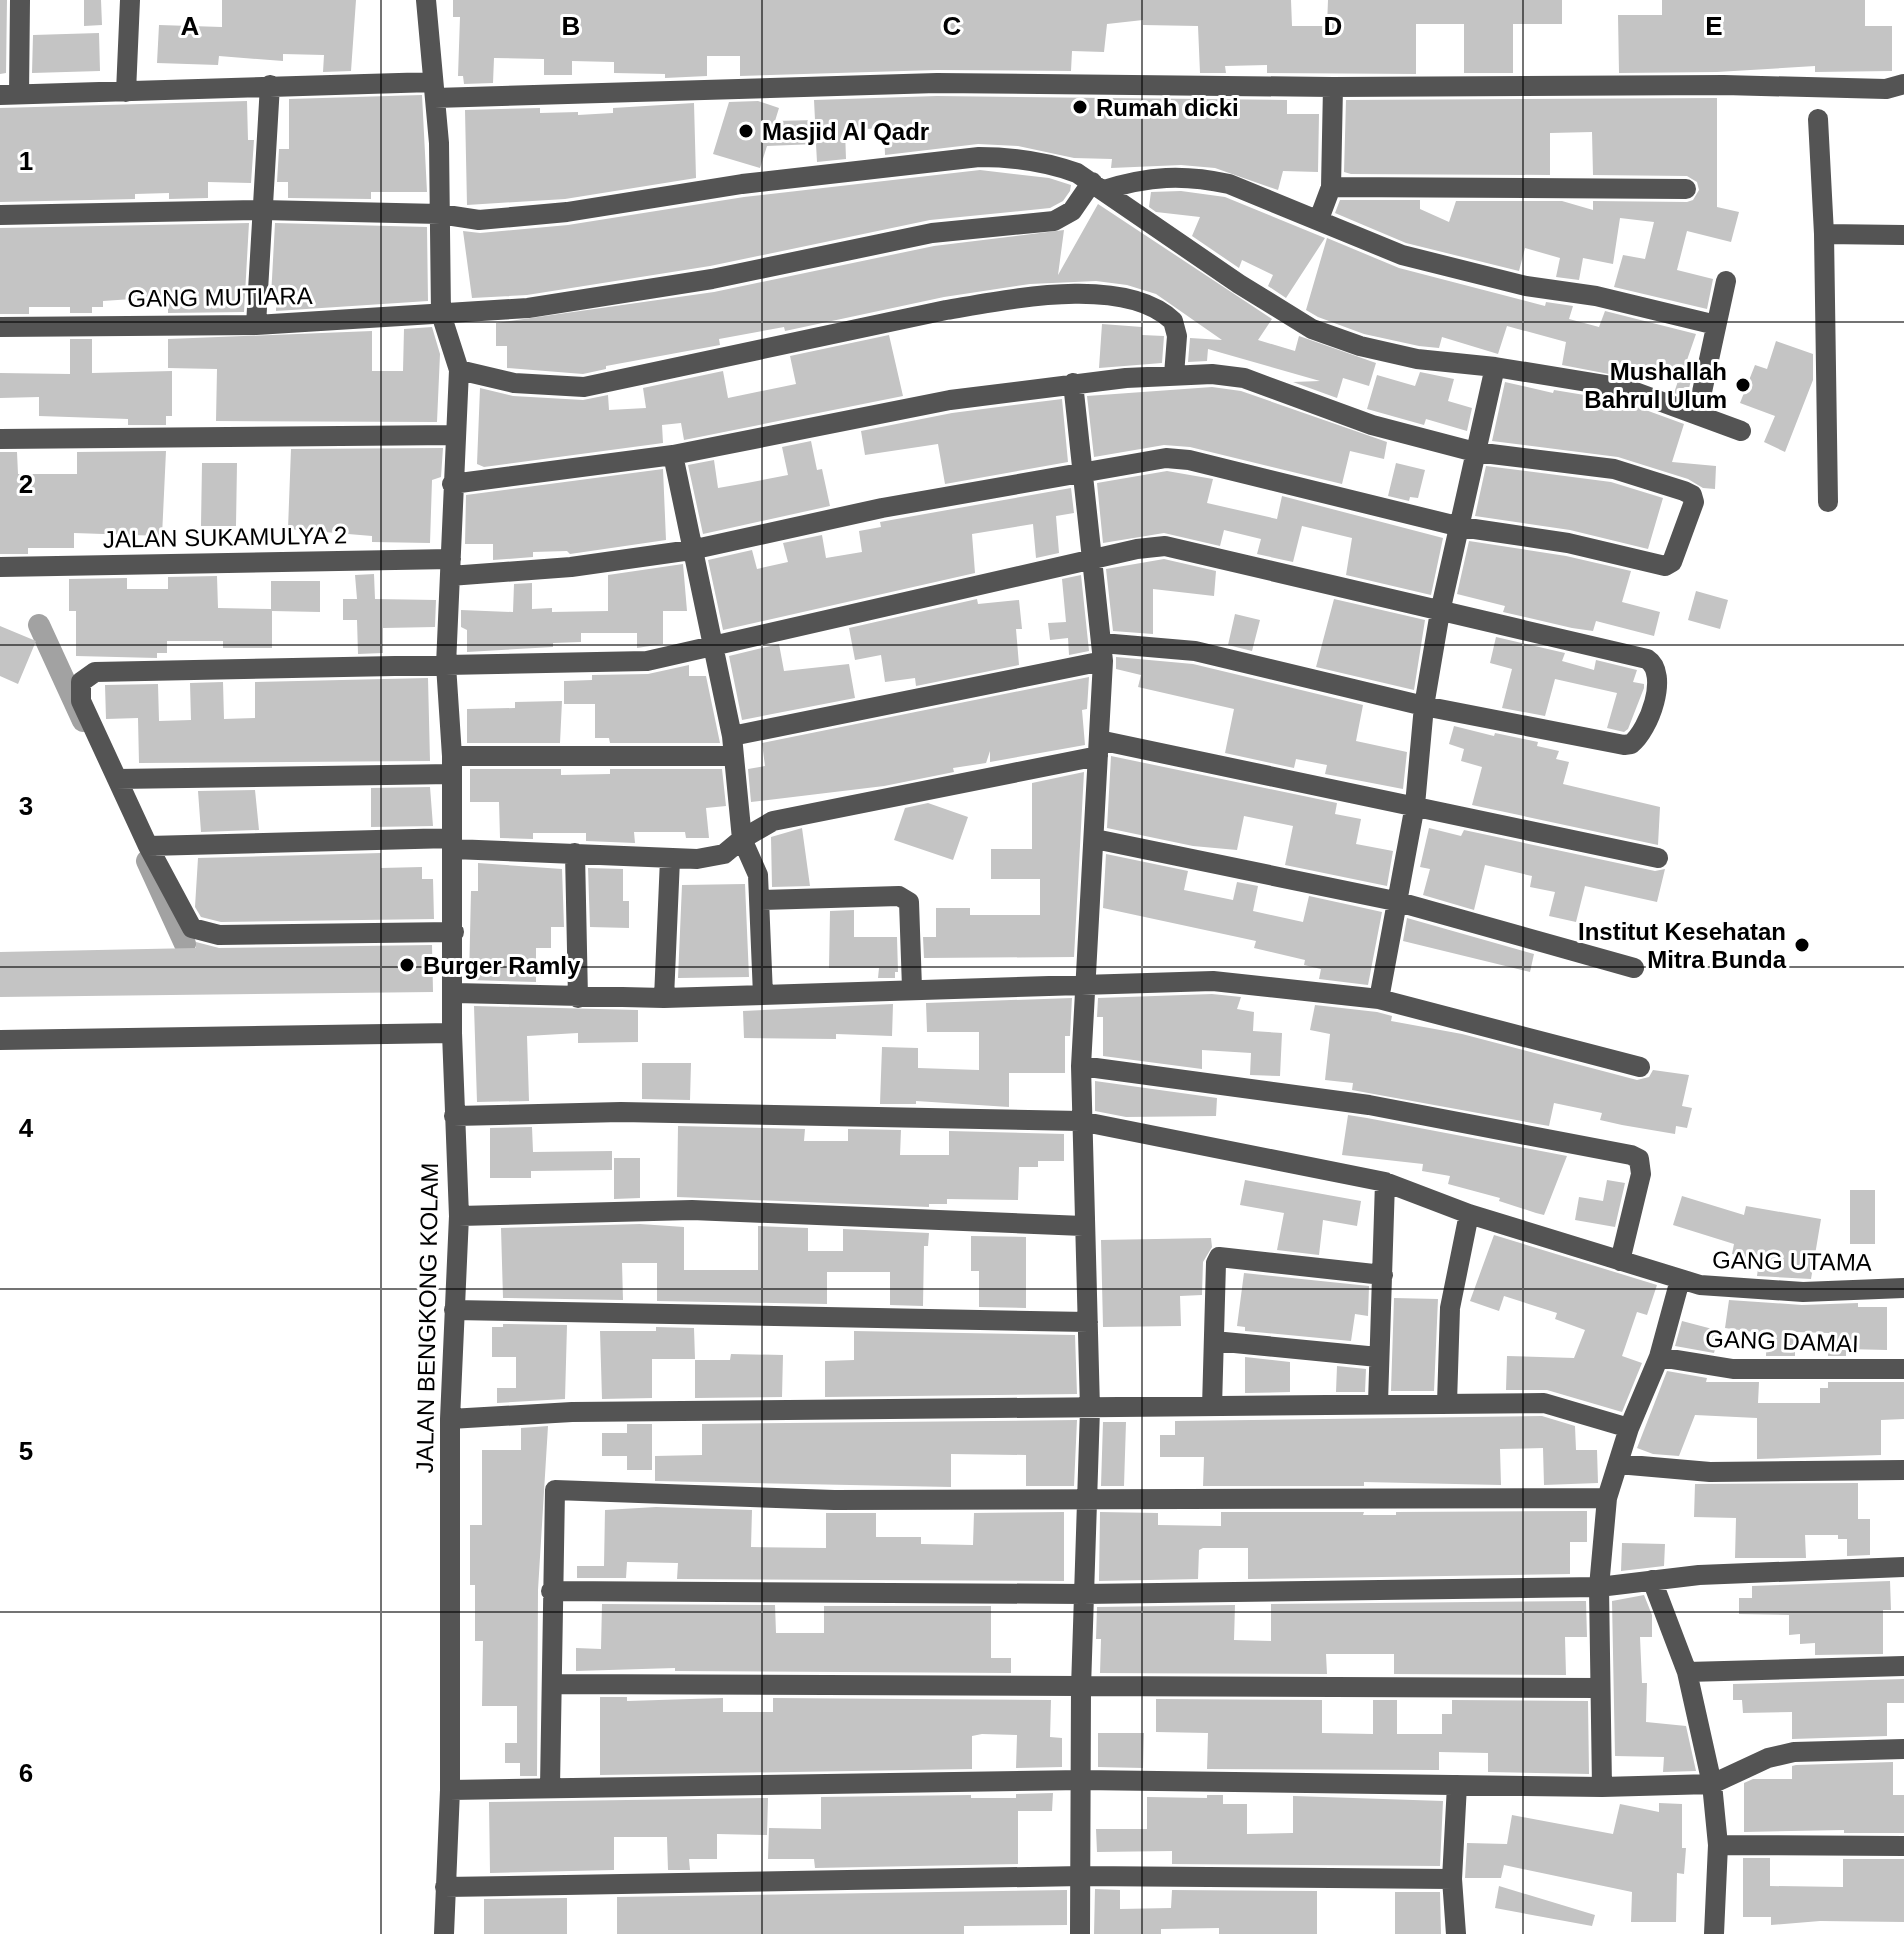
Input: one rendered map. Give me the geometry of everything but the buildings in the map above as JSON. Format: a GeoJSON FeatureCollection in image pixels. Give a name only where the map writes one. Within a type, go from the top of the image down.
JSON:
{"type":"FeatureCollection","features":[{"type":"Feature","properties":{"kind":"street"},"geometry":{"type":"LineString","coordinates":[[20,0],[9,95],[270,85],[434,90],[937,83],[1333,87],[1724,85],[1886,89],[1904,84]]}},
{"type":"Feature","properties":{"kind":"street"},"geometry":{"type":"LineString","coordinates":[[126,92],[130,0]]}},
{"type":"Feature","properties":{"kind":"street"},"geometry":{"type":"LineString","coordinates":[[426,0],[440,214],[441,314],[459,370],[514,383],[584,387],[946,310],[1004,300],[1109,295],[1134,301],[1173,321],[1177,336],[1174,375]]}},
{"type":"Feature","properties":{"kind":"street"},"geometry":{"type":"LineString","coordinates":[[256,325],[270,85]]}},
{"type":"Feature","properties":{"kind":"street"},"geometry":{"type":"LineString","coordinates":[[1319,219],[1331,187],[1333,87]]}},
{"type":"Feature","properties":{"kind":"street"},"geometry":{"type":"LineString","coordinates":[[1818,119],[1824,234],[1828,502]]}},
{"type":"Feature","properties":{"kind":"street"},"geometry":{"type":"LineString","coordinates":[[0,215],[262,210],[440,214],[479,220],[567,212],[742,184],[979,157],[1047,162],[1098,186],[1239,284],[1312,329],[1360,346],[1417,359],[1495,367],[1624,388],[1741,431]]}},
{"type":"Feature","properties":{"kind":"street"},"geometry":{"type":"LineString","coordinates":[[1098,186],[1155,177],[1198,177],[1229,184],[1402,255],[1526,286],[1596,296],[1716,325]]}},
{"type":"Feature","properties":{"kind":"street","name":"GANG MUTIARA"},"geometry":{"type":"LineString","coordinates":[[0,327],[256,325],[564,303],[712,279],[932,233],[1054,221],[1072,211],[1098,186]]}},
{"type":"Feature","properties":{"kind":"street"},"geometry":{"type":"LineString","coordinates":[[1331,187],[1686,189]]}},
{"type":"Feature","properties":{"kind":"street"},"geometry":{"type":"LineString","coordinates":[[1824,234],[1904,235]]}},
{"type":"Feature","properties":{"kind":"street"},"geometry":{"type":"LineString","coordinates":[[1697,415],[1726,281]]}},
{"type":"Feature","properties":{"kind":"street"},"geometry":{"type":"LineString","coordinates":[[1379,999],[1415,805],[1424,706],[1440,612],[1495,367]]}},
{"type":"Feature","properties":{"kind":"street","name":"JALAN BENGKONG KOLAM"},"geometry":{"type":"LineString","coordinates":[[444,1934],[450,1790],[450,1419],[459,1216],[452,1033],[455,993],[452,765],[446,665],[459,370]]}},
{"type":"Feature","properties":{"kind":"street"},"geometry":{"type":"LineString","coordinates":[[452,484],[673,455],[950,400],[1073,383],[1174,375],[1244,378],[1372,425],[1475,452]]}},
{"type":"Feature","properties":{"kind":"street"},"geometry":{"type":"LineString","coordinates":[[1073,383],[1086,471],[1103,652],[1080,1121],[1090,1409],[1081,1688],[1080,1934]]}},
{"type":"Feature","properties":{"kind":"street"},"geometry":{"type":"LineString","coordinates":[[0,439],[456,435]]}},
{"type":"Feature","properties":{"kind":"street","name":"JALAN SUKAMULYA 2"},"geometry":{"type":"LineString","coordinates":[[0,567],[571,567],[691,550],[882,508],[1148,460],[1189,460],[1461,527],[1568,543],[1665,566],[1672,562],[1694,502],[1692,495],[1614,469],[1475,452]]}},
{"type":"Feature","properties":{"kind":"street"},"geometry":{"type":"LineString","coordinates":[[673,455],[691,550],[716,647],[733,746],[742,839],[758,875],[763,995]]}},
{"type":"Feature","properties":{"kind":"street"},"geometry":{"type":"LineString","coordinates":[[117,779],[452,765],[733,746],[1103,652],[1225,657],[1424,706],[1631,744],[1644,732],[1658,679],[1653,663],[1647,659],[1165,546],[647,661],[95,672],[81,682],[81,701],[117,779],[148,846],[187,922],[200,932],[219,935],[454,932]]}},
{"type":"Feature","properties":{"kind":"street"},"geometry":{"type":"LineString","coordinates":[[148,846],[452,844],[670,859],[712,858],[733,849],[742,839],[773,821],[1098,748],[1415,805],[1658,858]]}},
{"type":"Feature","properties":{"kind":"street"},"geometry":{"type":"LineString","coordinates":[[1095,839],[1395,901],[1634,968]]}},
{"type":"Feature","properties":{"kind":"street"},"geometry":{"type":"LineString","coordinates":[[575,853],[578,998]]}},
{"type":"Feature","properties":{"kind":"street"},"geometry":{"type":"LineString","coordinates":[[664,998],[670,859]]}},
{"type":"Feature","properties":{"kind":"street"},"geometry":{"type":"LineString","coordinates":[[761,900],[899,896],[909,902],[912,988]]}},
{"type":"Feature","properties":{"kind":"street"},"geometry":{"type":"LineString","coordinates":[[455,993],[664,998],[1085,982],[1213,981],[1379,999],[1640,1067]]}},
{"type":"Feature","properties":{"kind":"street"},"geometry":{"type":"LineString","coordinates":[[0,1040],[452,1033]]}},
{"type":"Feature","properties":{"kind":"street"},"geometry":{"type":"LineString","coordinates":[[1081,1066],[1369,1105],[1631,1155],[1639,1159],[1641,1174],[1620,1261]]}},
{"type":"Feature","properties":{"kind":"street","name":"GANG UTAMA"},"geometry":{"type":"LineString","coordinates":[[454,1116],[621,1112],[1080,1121],[1385,1182],[1469,1214],[1680,1280],[1747,1290],[1904,1288]]}},
{"type":"Feature","properties":{"kind":"street"},"geometry":{"type":"LineString","coordinates":[[1378,1403],[1385,1182]]}},
{"type":"Feature","properties":{"kind":"street"},"geometry":{"type":"LineString","coordinates":[[459,1216],[692,1210],[1083,1226]]}},
{"type":"Feature","properties":{"kind":"street"},"geometry":{"type":"LineString","coordinates":[[1447,1403],[1450,1308],[1469,1214]]}},
{"type":"Feature","properties":{"kind":"street"},"geometry":{"type":"LineString","coordinates":[[1212,1407],[1219,1257],[1383,1275]]}},
{"type":"Feature","properties":{"kind":"street"},"geometry":{"type":"LineString","coordinates":[[1602,1787],[1599,1587],[1607,1498],[1629,1428],[1659,1357],[1680,1280]]}},
{"type":"Feature","properties":{"kind":"street"},"geometry":{"type":"LineString","coordinates":[[454,1310],[1088,1322]]}},
{"type":"Feature","properties":{"kind":"street"},"geometry":{"type":"LineString","coordinates":[[1214,1341],[1378,1357]]}},
{"type":"Feature","properties":{"kind":"street","name":"GANG DAMAI"},"geometry":{"type":"LineString","coordinates":[[1659,1357],[1748,1369],[1904,1369]]}},
{"type":"Feature","properties":{"kind":"street"},"geometry":{"type":"LineString","coordinates":[[450,1419],[572,1412],[1544,1403],[1629,1428]]}},
{"type":"Feature","properties":{"kind":"street"},"geometry":{"type":"LineString","coordinates":[[1618,1464],[1710,1472],[1904,1470]]}},
{"type":"Feature","properties":{"kind":"street"},"geometry":{"type":"LineString","coordinates":[[550,1787],[555,1490],[834,1500],[1607,1498]]}},
{"type":"Feature","properties":{"kind":"street"},"geometry":{"type":"LineString","coordinates":[[551,1591],[1083,1594],[1599,1587],[1652,1580],[1904,1567]]}},
{"type":"Feature","properties":{"kind":"street"},"geometry":{"type":"LineString","coordinates":[[1652,1580],[1687,1672],[1712,1784],[1718,1845],[1714,1934]]}},
{"type":"Feature","properties":{"kind":"street"},"geometry":{"type":"LineString","coordinates":[[1687,1672],[1904,1666]]}},
{"type":"Feature","properties":{"kind":"street"},"geometry":{"type":"LineString","coordinates":[[552,1684],[1599,1688]]}},
{"type":"Feature","properties":{"kind":"street"},"geometry":{"type":"LineString","coordinates":[[450,1790],[1082,1780],[1602,1787],[1712,1784],[1768,1758],[1794,1752],[1904,1749]]}},
{"type":"Feature","properties":{"kind":"street"},"geometry":{"type":"LineString","coordinates":[[1456,1934],[1452,1879],[1457,1785]]}},
{"type":"Feature","properties":{"kind":"street"},"geometry":{"type":"LineString","coordinates":[[1718,1845],[1904,1846]]}},
{"type":"Feature","properties":{"kind":"street"},"geometry":{"type":"LineString","coordinates":[[445,1887],[1082,1876],[1452,1879]]}},
{"type":"Feature","properties":{"kind":"waterway"},"geometry":{"type":"LineString","coordinates":[[39,625],[83,721]]}},
{"type":"Feature","properties":{"kind":"waterway"},"geometry":{"type":"LineString","coordinates":[[147,861],[185,944]]}},
{"type":"Feature","properties":{"kind":"place","name":"Rumah dicki"},"geometry":{"type":"Point","coordinates":[1080,107]}},
{"type":"Feature","properties":{"kind":"place","name":"Masjid Al Qadr"},"geometry":{"type":"Point","coordinates":[746,131]}},
{"type":"Feature","properties":{"kind":"place","name":"Mushallah Bahrul Ulum"},"geometry":{"type":"Point","coordinates":[1743,385]}},
{"type":"Feature","properties":{"kind":"place","name":"Institut Kesehatan Mitra Bunda"},"geometry":{"type":"Point","coordinates":[1802,945]}},
{"type":"Feature","properties":{"kind":"place","name":"Burger Ramly"},"geometry":{"type":"Point","coordinates":[407,965]}}]}
